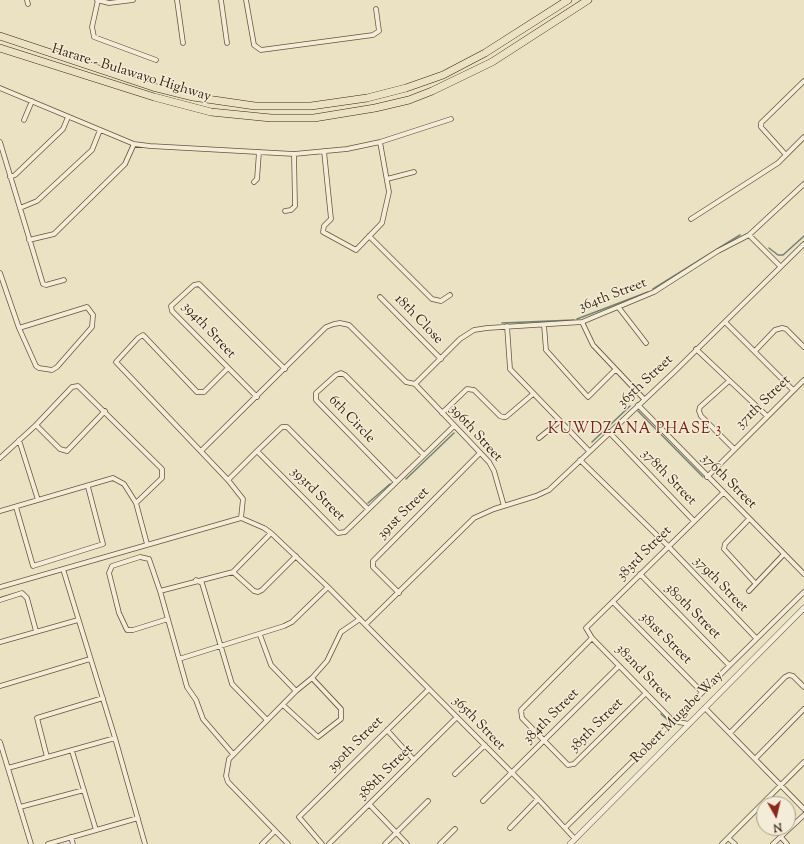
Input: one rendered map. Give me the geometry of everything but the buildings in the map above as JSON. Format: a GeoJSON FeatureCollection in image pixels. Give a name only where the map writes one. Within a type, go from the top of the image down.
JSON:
{"type":"FeatureCollection","features":[{"type":"Feature","properties":{"kind":"highway","name":"Harare - Bulawayo Highway"},"geometry":{"type":"LineString","coordinates":[[0,36],[153,87],[193,97],[255,106],[311,106],[367,98],[406,88],[442,75],[491,50],[568,0]]}},
{"type":"Feature","properties":{"kind":"highway","name":"Harare - Bulawayo Highway"},"geometry":{"type":"LineString","coordinates":[[0,48],[195,108],[252,117],[314,118],[375,108],[409,100],[432,92],[492,62],[588,0]]}},
{"type":"Feature","properties":{"kind":"street"},"geometry":{"type":"LineString","coordinates":[[133,0],[109,3],[98,0],[92,24],[94,37],[156,60]]}},
{"type":"Feature","properties":{"kind":"street"},"geometry":{"type":"LineString","coordinates":[[176,0],[183,43]]}},
{"type":"Feature","properties":{"kind":"street"},"geometry":{"type":"LineString","coordinates":[[221,0],[227,43]]}},
{"type":"Feature","properties":{"kind":"street"},"geometry":{"type":"LineString","coordinates":[[246,0],[254,45],[261,50],[373,35],[379,32],[376,9]]}},
{"type":"Feature","properties":{"kind":"street"},"geometry":{"type":"LineString","coordinates":[[786,155],[761,127],[761,123],[804,81]]}},
{"type":"Feature","properties":{"kind":"street"},"geometry":{"type":"LineString","coordinates":[[0,88],[134,144],[294,154],[347,149],[380,142],[451,119]]}},
{"type":"Feature","properties":{"kind":"street"},"geometry":{"type":"LineString","coordinates":[[24,120],[32,101]]}},
{"type":"Feature","properties":{"kind":"street"},"geometry":{"type":"LineString","coordinates":[[10,177],[15,175],[63,129],[68,117]]}},
{"type":"Feature","properties":{"kind":"street"},"geometry":{"type":"LineString","coordinates":[[20,208],[37,201],[92,150],[100,130]]}},
{"type":"Feature","properties":{"kind":"street"},"geometry":{"type":"LineString","coordinates":[[691,219],[778,163],[804,138]]}},
{"type":"Feature","properties":{"kind":"street"},"geometry":{"type":"LineString","coordinates":[[0,142],[42,284],[46,285],[64,280]]}},
{"type":"Feature","properties":{"kind":"street"},"geometry":{"type":"LineString","coordinates":[[324,151],[331,218],[324,226],[323,232],[356,250],[382,223],[389,192],[380,142]]}},
{"type":"Feature","properties":{"kind":"street"},"geometry":{"type":"LineString","coordinates":[[29,240],[54,234],[125,164],[134,144]]}},
{"type":"Feature","properties":{"kind":"street"},"geometry":{"type":"LineString","coordinates":[[254,182],[257,179],[259,152]]}},
{"type":"Feature","properties":{"kind":"street"},"geometry":{"type":"LineString","coordinates":[[285,211],[292,210],[295,206],[294,154]]}},
{"type":"Feature","properties":{"kind":"street"},"geometry":{"type":"LineString","coordinates":[[387,179],[414,172]]}},
{"type":"Feature","properties":{"kind":"street","name":"364th Street"},"geometry":{"type":"LineString","coordinates":[[415,384],[460,339],[474,330],[507,326],[582,322],[619,308],[657,290],[718,251],[749,234],[804,184]]}},
{"type":"Feature","properties":{"kind":"street"},"geometry":{"type":"LineString","coordinates":[[749,234],[780,266]]}},
{"type":"Feature","properties":{"kind":"street"},"geometry":{"type":"LineString","coordinates":[[369,236],[432,299],[441,301],[450,295]]}},
{"type":"Feature","properties":{"kind":"street","name":"365th Street"},"geometry":{"type":"LineString","coordinates":[[366,624],[474,518],[549,490],[725,322],[780,266],[804,244]]}},
{"type":"Feature","properties":{"kind":"street"},"geometry":{"type":"LineString","coordinates":[[0,273],[1,281],[18,328],[36,366],[44,370],[52,370],[57,367],[92,326],[93,315],[87,307],[18,328]]}},
{"type":"Feature","properties":{"kind":"street","name":"394th Street"},"geometry":{"type":"LineString","coordinates":[[257,397],[171,308],[171,306],[196,283],[284,369]]}},
{"type":"Feature","properties":{"kind":"street","name":"18th Close"},"geometry":{"type":"LineString","coordinates":[[380,297],[441,359]]}},
{"type":"Feature","properties":{"kind":"street"},"geometry":{"type":"LineString","coordinates":[[619,308],[646,343]]}},
{"type":"Feature","properties":{"kind":"street"},"geometry":{"type":"LineString","coordinates":[[582,322],[589,341],[644,399]]}},
{"type":"Feature","properties":{"kind":"street"},"geometry":{"type":"LineString","coordinates":[[725,322],[793,390]]}},
{"type":"Feature","properties":{"kind":"street","name":"396th Street"},"geometry":{"type":"LineString","coordinates":[[201,451],[326,327],[340,323],[349,325],[406,382],[415,384],[480,454],[494,471],[504,506]]}},
{"type":"Feature","properties":{"kind":"street"},"geometry":{"type":"LineString","coordinates":[[544,325],[546,350],[588,397],[615,370]]}},
{"type":"Feature","properties":{"kind":"street"},"geometry":{"type":"LineString","coordinates":[[507,326],[509,368],[589,451]]}},
{"type":"Feature","properties":{"kind":"street"},"geometry":{"type":"LineString","coordinates":[[755,351],[775,330],[782,328],[786,329],[804,347]]}},
{"type":"Feature","properties":{"kind":"street"},"geometry":{"type":"LineString","coordinates":[[0,587],[241,518],[243,499],[228,480],[116,362],[138,338],[143,336],[196,392],[204,392],[228,368]]}},
{"type":"Feature","properties":{"kind":"street"},"geometry":{"type":"LineString","coordinates":[[696,349],[767,416]]}},
{"type":"Feature","properties":{"kind":"street","name":"6th Circle"},"geometry":{"type":"LineString","coordinates":[[396,482],[316,400],[316,393],[336,375],[345,375],[424,455]]}},
{"type":"Feature","properties":{"kind":"street","name":"371th Street"},"geometry":{"type":"LineString","coordinates":[[707,477],[804,380]]}},
{"type":"Feature","properties":{"kind":"street"},"geometry":{"type":"LineString","coordinates":[[729,381],[700,407],[699,410],[701,416],[734,449]]}},
{"type":"Feature","properties":{"kind":"street"},"geometry":{"type":"LineString","coordinates":[[0,458],[75,386],[82,388],[162,469],[162,478],[136,503]]}},
{"type":"Feature","properties":{"kind":"street"},"geometry":{"type":"LineString","coordinates":[[442,413],[467,389],[474,390],[503,418],[533,394]]}},
{"type":"Feature","properties":{"kind":"street","name":"376th Street"},"geometry":{"type":"LineString","coordinates":[[638,405],[707,477],[804,574]]}},
{"type":"Feature","properties":{"kind":"street"},"geometry":{"type":"LineString","coordinates":[[36,425],[60,449],[67,451],[105,411]]}},
{"type":"Feature","properties":{"kind":"street"},"geometry":{"type":"LineString","coordinates":[[540,438],[560,421]]}},
{"type":"Feature","properties":{"kind":"street","name":"393rd Street"},"geometry":{"type":"LineString","coordinates":[[258,451],[337,532],[345,532],[454,426]]}},
{"type":"Feature","properties":{"kind":"street"},"geometry":{"type":"LineString","coordinates":[[228,480],[282,428],[287,427],[368,509]]}},
{"type":"Feature","properties":{"kind":"street","name":"378th Street"},"geometry":{"type":"LineString","coordinates":[[609,432],[694,521]]}},
{"type":"Feature","properties":{"kind":"street"},"geometry":{"type":"LineString","coordinates":[[19,440],[38,500]]}},
{"type":"Feature","properties":{"kind":"street","name":"391st Street"},"geometry":{"type":"LineString","coordinates":[[399,593],[373,567],[373,561],[480,454]]}},
{"type":"Feature","properties":{"kind":"street","name":"379th Street"},"geometry":{"type":"LineString","coordinates":[[580,460],[668,546],[756,638]]}},
{"type":"Feature","properties":{"kind":"street"},"geometry":{"type":"LineString","coordinates":[[0,512],[114,478],[124,484],[136,503],[147,544]]}},
{"type":"Feature","properties":{"kind":"street"},"geometry":{"type":"LineString","coordinates":[[16,507],[33,566],[103,544],[88,486]]}},
{"type":"Feature","properties":{"kind":"street","name":"383rd Street"},"geometry":{"type":"LineString","coordinates":[[587,632],[587,627],[723,493]]}},
{"type":"Feature","properties":{"kind":"street","name":"365th Street"},"geometry":{"type":"LineString","coordinates":[[241,518],[253,522],[270,532],[296,556],[366,624],[538,799],[575,839]]}},
{"type":"Feature","properties":{"kind":"street"},"geometry":{"type":"LineString","coordinates":[[749,519],[725,544],[724,549],[755,583]]}},
{"type":"Feature","properties":{"kind":"street"},"geometry":{"type":"LineString","coordinates":[[160,591],[196,580],[233,572],[270,532]]}},
{"type":"Feature","properties":{"kind":"street"},"geometry":{"type":"LineString","coordinates":[[749,590],[784,554]]}},
{"type":"Feature","properties":{"kind":"street"},"geometry":{"type":"LineString","coordinates":[[233,572],[254,591],[258,592],[296,556]]}},
{"type":"Feature","properties":{"kind":"street"},"geometry":{"type":"LineString","coordinates":[[168,619],[133,630],[127,630],[119,613],[110,569],[114,564],[140,557],[150,559],[160,591],[168,619],[187,687],[196,700],[203,719],[233,754]]}},
{"type":"Feature","properties":{"kind":"street"},"geometry":{"type":"LineString","coordinates":[[63,569],[115,738],[145,844]]}},
{"type":"Feature","properties":{"kind":"street","name":"380th Street"},"geometry":{"type":"LineString","coordinates":[[640,574],[729,665]]}},
{"type":"Feature","properties":{"kind":"street"},"geometry":{"type":"LineString","coordinates":[[196,580],[202,583],[220,646],[236,689],[266,720]]}},
{"type":"Feature","properties":{"kind":"street"},"geometry":{"type":"LineString","coordinates":[[179,659],[260,635],[292,622],[328,587]]}},
{"type":"Feature","properties":{"kind":"street"},"geometry":{"type":"LineString","coordinates":[[566,828],[804,592]]}},
{"type":"Feature","properties":{"kind":"street"},"geometry":{"type":"LineString","coordinates":[[0,600],[22,593],[27,598],[36,631]]}},
{"type":"Feature","properties":{"kind":"street","name":"381st Street"},"geometry":{"type":"LineString","coordinates":[[613,602],[702,692]]}},
{"type":"Feature","properties":{"kind":"street","name":"Robert Mugabe Way"},"geometry":{"type":"LineString","coordinates":[[570,844],[804,608]]}},
{"type":"Feature","properties":{"kind":"street"},"geometry":{"type":"LineString","coordinates":[[288,844],[228,782],[226,771],[228,760],[266,720],[312,678],[327,661],[341,632],[360,619]]}},
{"type":"Feature","properties":{"kind":"street"},"geometry":{"type":"LineString","coordinates":[[0,642],[78,620]]}},
{"type":"Feature","properties":{"kind":"street","name":"382nd Street"},"geometry":{"type":"LineString","coordinates":[[587,632],[673,721],[689,724]]}},
{"type":"Feature","properties":{"kind":"street"},"geometry":{"type":"LineString","coordinates":[[260,635],[271,665],[296,691]]}},
{"type":"Feature","properties":{"kind":"street"},"geometry":{"type":"LineString","coordinates":[[545,740],[522,718],[521,710],[592,638]]}},
{"type":"Feature","properties":{"kind":"street"},"geometry":{"type":"LineString","coordinates":[[0,686],[90,659]]}},
{"type":"Feature","properties":{"kind":"street","name":"384th Street"},"geometry":{"type":"LineString","coordinates":[[483,801],[619,666]]}},
{"type":"Feature","properties":{"kind":"street"},"geometry":{"type":"LineString","coordinates":[[730,733],[782,680],[789,675],[793,676],[804,687]]}},
{"type":"Feature","properties":{"kind":"street"},"geometry":{"type":"LineString","coordinates":[[283,705],[318,737],[341,719],[342,709],[312,678]]}},
{"type":"Feature","properties":{"kind":"street","name":"390th Street"},"geometry":{"type":"LineString","coordinates":[[322,844],[299,818],[429,689]]}},
{"type":"Feature","properties":{"kind":"street","name":"385th Street"},"geometry":{"type":"LineString","coordinates":[[545,740],[568,765],[572,766],[646,693]]}},
{"type":"Feature","properties":{"kind":"street"},"geometry":{"type":"LineString","coordinates":[[47,757],[37,718],[103,698]]}},
{"type":"Feature","properties":{"kind":"street"},"geometry":{"type":"LineString","coordinates":[[705,708],[804,809]]}},
{"type":"Feature","properties":{"kind":"street"},"geometry":{"type":"LineString","coordinates":[[755,759],[804,709]]}},
{"type":"Feature","properties":{"kind":"street","name":"388th Street"},"geometry":{"type":"LineString","coordinates":[[329,844],[457,717]]}},
{"type":"Feature","properties":{"kind":"street"},"geometry":{"type":"LineString","coordinates":[[387,730],[414,760]]}},
{"type":"Feature","properties":{"kind":"street"},"geometry":{"type":"LineString","coordinates":[[8,768],[115,738]]}},
{"type":"Feature","properties":{"kind":"street"},"geometry":{"type":"LineString","coordinates":[[0,742],[31,844]]}},
{"type":"Feature","properties":{"kind":"street"},"geometry":{"type":"LineString","coordinates":[[455,774],[484,745]]}},
{"type":"Feature","properties":{"kind":"street"},"geometry":{"type":"LineString","coordinates":[[72,750],[96,830]]}},
{"type":"Feature","properties":{"kind":"street"},"geometry":{"type":"LineString","coordinates":[[722,844],[804,762]]}},
{"type":"Feature","properties":{"kind":"street"},"geometry":{"type":"LineString","coordinates":[[20,808],[84,790]]}},
{"type":"Feature","properties":{"kind":"street"},"geometry":{"type":"LineString","coordinates":[[510,828],[538,799]]}},
{"type":"Feature","properties":{"kind":"street"},"geometry":{"type":"LineString","coordinates":[[385,844],[428,801]]}},
{"type":"Feature","properties":{"kind":"street"},"geometry":{"type":"LineString","coordinates":[[369,804],[408,844]]}},
{"type":"Feature","properties":{"kind":"street"},"geometry":{"type":"LineString","coordinates":[[773,844],[804,814]]}},
{"type":"Feature","properties":{"kind":"street"},"geometry":{"type":"LineString","coordinates":[[48,844],[138,818]]}},
{"type":"Feature","properties":{"kind":"street"},"geometry":{"type":"LineString","coordinates":[[440,844],[455,829]]}},
{"type":"Feature","properties":{"kind":"street"},"geometry":{"type":"LineString","coordinates":[[262,844],[275,831]]}},
{"type":"Feature","properties":{"kind":"street"},"geometry":{"type":"LineString","coordinates":[[71,837],[73,844]]}},
{"type":"Feature","properties":{"kind":"street"},"geometry":{"type":"LineString","coordinates":[[781,837],[787,844]]}},
{"type":"Feature","properties":{"kind":"street"},"geometry":{"type":"LineString","coordinates":[[728,838],[735,844]]}},
{"type":"Feature","properties":{"kind":"waterway"},"geometry":{"type":"LineString","coordinates":[[653,289],[740,235]]}},
{"type":"Feature","properties":{"kind":"waterway"},"geometry":{"type":"LineString","coordinates":[[769,248],[778,255],[783,255],[804,236]]}},
{"type":"Feature","properties":{"kind":"waterway"},"geometry":{"type":"LineString","coordinates":[[577,319],[648,292]]}},
{"type":"Feature","properties":{"kind":"waterway"},"geometry":{"type":"LineString","coordinates":[[502,323],[574,320]]}},
{"type":"Feature","properties":{"kind":"waterway"},"geometry":{"type":"LineString","coordinates":[[592,442],[630,406]]}},
{"type":"Feature","properties":{"kind":"waterway"},"geometry":{"type":"LineString","coordinates":[[638,411],[703,477]]}},
{"type":"Feature","properties":{"kind":"waterway"},"geometry":{"type":"LineString","coordinates":[[406,479],[454,433]]}},
{"type":"Feature","properties":{"kind":"waterway"},"geometry":{"type":"LineString","coordinates":[[368,503],[390,484]]}},
{"type":"Feature","properties":{"kind":"waterway"},"geometry":{"type":"LineString","coordinates":[[661,714],[670,722]]}},
{"type":"Feature","properties":{"kind":"district","name":"KUWDZANA PHASE 3"},"geometry":{"type":"Point","coordinates":[635,430]}}]}
